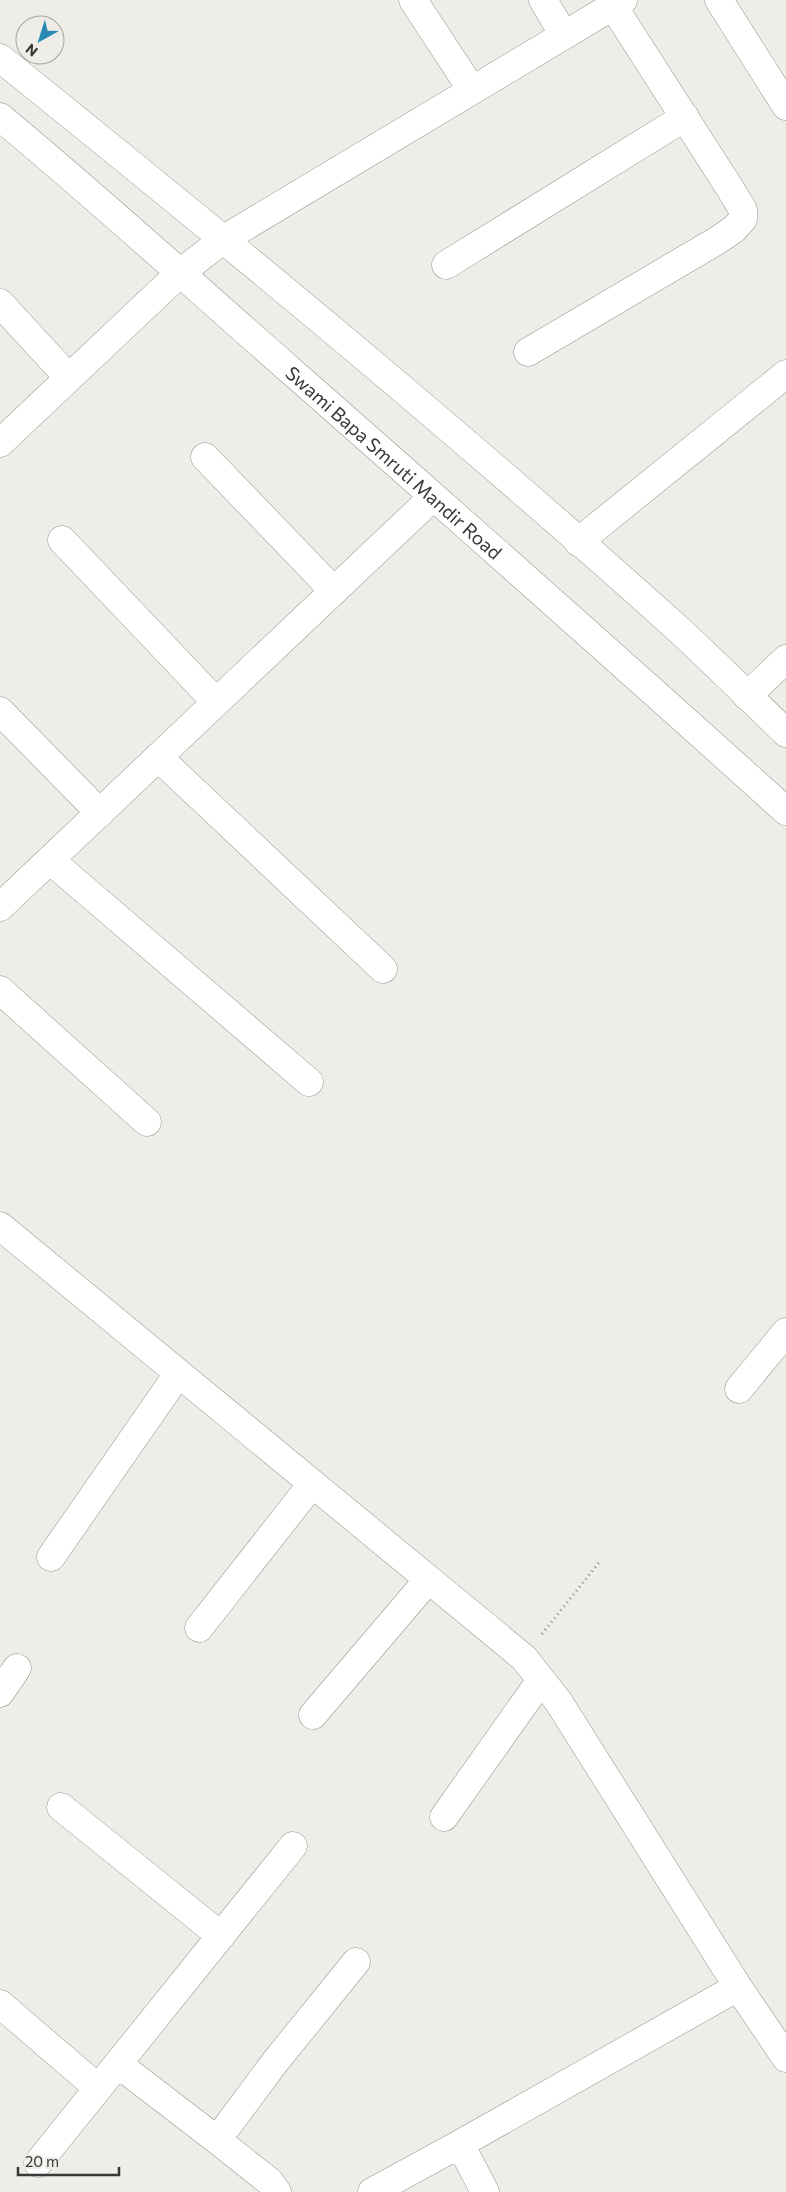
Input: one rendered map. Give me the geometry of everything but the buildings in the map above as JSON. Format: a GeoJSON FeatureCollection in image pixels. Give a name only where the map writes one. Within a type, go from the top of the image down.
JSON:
{"type":"FeatureCollection","features":[{"type":"Feature","properties":{"kind":"street"},"geometry":{"type":"LineString","coordinates":[[414,0],[472,90]]}},
{"type":"Feature","properties":{"kind":"street"},"geometry":{"type":"LineString","coordinates":[[543,0],[564,35]]}},
{"type":"Feature","properties":{"kind":"street"},"geometry":{"type":"LineString","coordinates":[[719,0],[786,106]]}},
{"type":"Feature","properties":{"kind":"street"},"geometry":{"type":"LineString","coordinates":[[4,432],[69,378],[180,273],[224,239],[618,3],[743,210],[743,219],[734,229],[718,240],[528,352]]}},
{"type":"Feature","properties":{"kind":"street"},"geometry":{"type":"LineString","coordinates":[[0,58],[224,239],[578,542],[678,629],[786,733]]}},
{"type":"Feature","properties":{"kind":"street","name":"Swami Bapa Smruti Mandir Road"},"geometry":{"type":"LineString","coordinates":[[0,117],[93,194],[180,273],[531,581],[786,812]]}},
{"type":"Feature","properties":{"kind":"street"},"geometry":{"type":"LineString","coordinates":[[446,265],[686,117]]}},
{"type":"Feature","properties":{"kind":"street"},"geometry":{"type":"LineString","coordinates":[[0,304],[69,378]]}},
{"type":"Feature","properties":{"kind":"street"},"geometry":{"type":"LineString","coordinates":[[578,542],[786,374]]}},
{"type":"Feature","properties":{"kind":"street"},"geometry":{"type":"LineString","coordinates":[[205,457],[334,591]]}},
{"type":"Feature","properties":{"kind":"street"},"geometry":{"type":"LineString","coordinates":[[0,907],[433,496]]}},
{"type":"Feature","properties":{"kind":"street"},"geometry":{"type":"LineString","coordinates":[[62,540],[216,702]]}},
{"type":"Feature","properties":{"kind":"street"},"geometry":{"type":"LineString","coordinates":[[747,696],[786,659]]}},
{"type":"Feature","properties":{"kind":"street"},"geometry":{"type":"LineString","coordinates":[[0,711],[100,813]]}},
{"type":"Feature","properties":{"kind":"street"},"geometry":{"type":"LineString","coordinates":[[158,757],[383,970]]}},
{"type":"Feature","properties":{"kind":"street"},"geometry":{"type":"LineString","coordinates":[[50,860],[310,1082]]}},
{"type":"Feature","properties":{"kind":"street"},"geometry":{"type":"LineString","coordinates":[[0,990],[147,1122]]}},
{"type":"Feature","properties":{"kind":"street"},"geometry":{"type":"LineString","coordinates":[[0,1226],[524,1658],[564,1710],[738,1987],[786,2058]]}},
{"type":"Feature","properties":{"kind":"street"},"geometry":{"type":"LineString","coordinates":[[739,1389],[786,1332]]}},
{"type":"Feature","properties":{"kind":"street"},"geometry":{"type":"LineString","coordinates":[[51,1557],[178,1374]]}},
{"type":"Feature","properties":{"kind":"street"},"geometry":{"type":"LineString","coordinates":[[199,1628],[312,1484]]}},
{"type":"Feature","properties":{"kind":"street"},"geometry":{"type":"LineString","coordinates":[[313,1716],[428,1580]]}},
{"type":"Feature","properties":{"kind":"street"},"geometry":{"type":"LineString","coordinates":[[0,1694],[17,1668]]}},
{"type":"Feature","properties":{"kind":"street"},"geometry":{"type":"LineString","coordinates":[[444,1817],[541,1680]]}},
{"type":"Feature","properties":{"kind":"street"},"geometry":{"type":"LineString","coordinates":[[61,1807],[221,1936]]}},
{"type":"Feature","properties":{"kind":"street"},"geometry":{"type":"LineString","coordinates":[[38,2163],[293,1846]]}},
{"type":"Feature","properties":{"kind":"street"},"geometry":{"type":"LineString","coordinates":[[217,2140],[275,2062],[356,1962]]}},
{"type":"Feature","properties":{"kind":"street"},"geometry":{"type":"LineString","coordinates":[[372,2192],[738,1987]]}},
{"type":"Feature","properties":{"kind":"street"},"geometry":{"type":"LineString","coordinates":[[0,2004],[98,2088]]}},
{"type":"Feature","properties":{"kind":"street"},"geometry":{"type":"LineString","coordinates":[[118,2064],[270,2182],[277,2192]]}},
{"type":"Feature","properties":{"kind":"street"},"geometry":{"type":"LineString","coordinates":[[460,2144],[485,2192]]}},
{"type":"Feature","properties":{"kind":"path"},"geometry":{"type":"LineString","coordinates":[[524,1658],[601,1560]]}}]}
